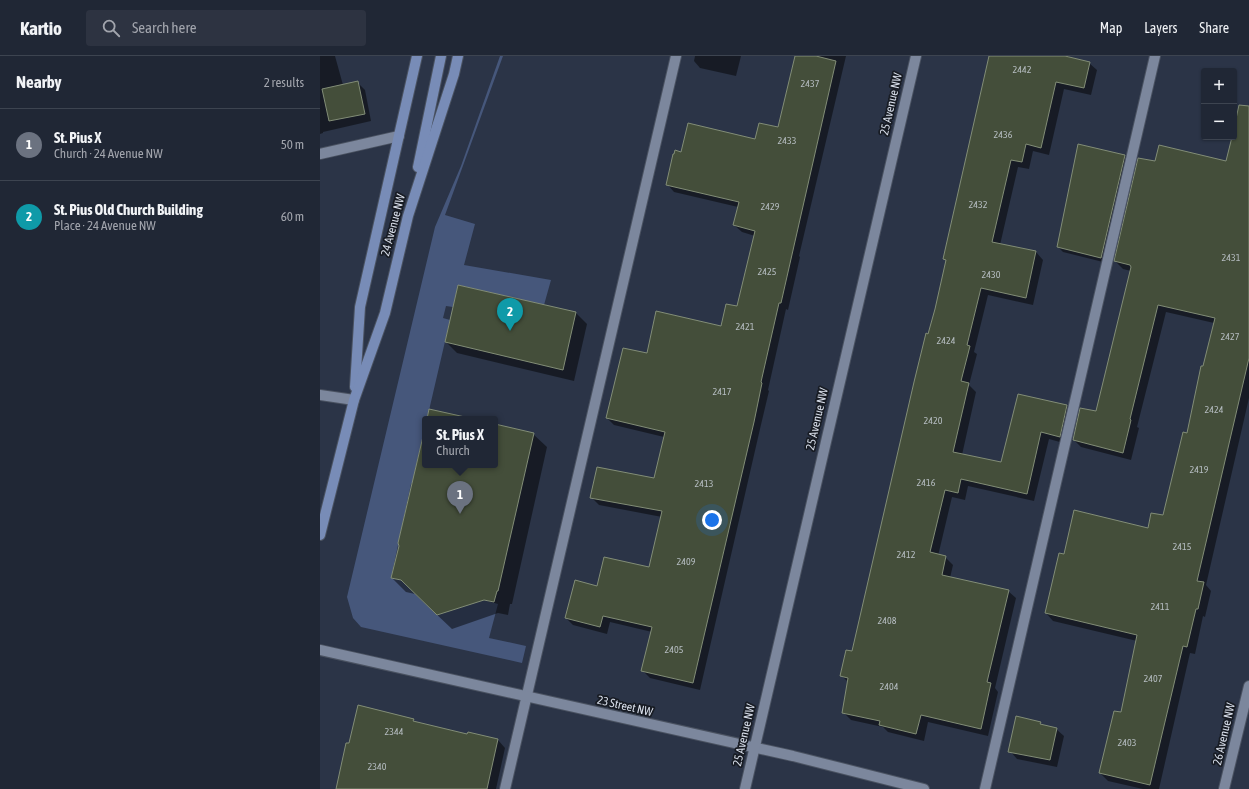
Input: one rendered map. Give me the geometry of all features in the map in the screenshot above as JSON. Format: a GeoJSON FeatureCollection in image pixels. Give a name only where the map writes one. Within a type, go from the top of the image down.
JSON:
{"type":"FeatureCollection","features":[{"type":"Feature","properties":{"kind":"street","name":"24 Avenue NW"},"geometry":{"type":"LineString","coordinates":[[354,400],[360,307],[417,56]]}},
{"type":"Feature","properties":{"kind":"street"},"geometry":{"type":"LineString","coordinates":[[408,216],[441,56]]}},
{"type":"Feature","properties":{"kind":"street","name":"24 Avenue NW"},"geometry":{"type":"LineString","coordinates":[[320,535],[354,400],[385,313],[408,216],[454,74],[458,56]]}},
{"type":"Feature","properties":{"kind":"street"},"geometry":{"type":"LineString","coordinates":[[505,789],[525,697],[676,56]]}},
{"type":"Feature","properties":{"kind":"street","name":"25 Avenue NW"},"geometry":{"type":"LineString","coordinates":[[745,789],[916,56]]}},
{"type":"Feature","properties":{"kind":"street"},"geometry":{"type":"LineString","coordinates":[[985,789],[1155,56]]}},
{"type":"Feature","properties":{"kind":"street"},"geometry":{"type":"LineString","coordinates":[[320,154],[399,136]]}},
{"type":"Feature","properties":{"kind":"street"},"geometry":{"type":"LineString","coordinates":[[320,395],[354,400]]}},
{"type":"Feature","properties":{"kind":"street","name":"23 Street NW"},"geometry":{"type":"LineString","coordinates":[[320,650],[754,747],[924,789]]}},
{"type":"Feature","properties":{"kind":"street","name":"26 Avenue NW"},"geometry":{"type":"LineString","coordinates":[[1224,789],[1249,686]]}},
{"type":"Feature","properties":{"kind":"shaded area"},"geometry":{"type":"Polygon","coordinates":[[[500,56],[503,56],[445,215],[475,224],[464,265],[551,280],[544,305],[458,285],[453,307],[446,306],[443,318],[450,320],[428,416],[422,416],[422,439],[414,481],[411,484],[391,578],[401,580],[437,615],[484,600],[498,604],[489,638],[526,646],[522,663],[361,627],[353,618],[347,597],[435,227],[461,166],[500,56]]]}},
{"type":"Feature","properties":{"kind":"building"},"geometry":{"type":"Polygon","coordinates":[[[795,56],[816,56],[836,61],[781,303],[779,303],[761,382],[754,422],[693,683],[641,671],[652,627],[603,616],[600,627],[565,618],[575,580],[597,586],[604,557],[649,567],[662,511],[590,498],[597,467],[654,478],[665,432],[606,418],[623,348],[647,353],[656,311],[721,326],[726,304],[737,306],[755,231],[733,225],[739,202],[666,185],[673,154],[675,150],[681,152],[688,123],[755,139],[759,123],[778,127],[795,56]]]}},
{"type":"Feature","properties":{"kind":"building"},"geometry":{"type":"Polygon","coordinates":[[[989,56],[1065,56],[1090,62],[1084,88],[1056,82],[1041,148],[1026,144],[1022,162],[1011,160],[992,242],[1036,251],[1026,298],[981,288],[967,345],[970,346],[961,381],[969,383],[953,452],[1001,462],[1018,394],[1067,405],[1060,437],[1041,432],[1027,494],[961,479],[958,493],[945,490],[930,552],[946,556],[942,575],[1009,590],[987,682],[991,683],[981,729],[921,715],[916,734],[879,725],[880,721],[842,713],[848,678],[840,676],[846,650],[852,651],[914,382],[926,333],[928,334],[935,309],[946,260],[943,259],[989,56]]]}},
{"type":"Feature","properties":{"kind":"building"},"geometry":{"type":"Polygon","coordinates":[[[358,81],[365,114],[329,121],[322,89],[358,81]]]}},
{"type":"Feature","properties":{"kind":"building"},"geometry":{"type":"Polygon","coordinates":[[[1239,105],[1249,106],[1249,358],[1197,581],[1204,582],[1198,609],[1196,609],[1187,647],[1183,646],[1150,785],[1099,773],[1114,711],[1121,712],[1137,635],[1045,613],[1059,553],[1064,554],[1074,510],[1148,528],[1151,513],[1163,515],[1183,432],[1187,433],[1201,366],[1203,366],[1215,318],[1158,305],[1123,453],[1073,440],[1080,408],[1096,411],[1131,267],[1130,265],[1114,261],[1138,158],[1155,161],[1159,145],[1226,161],[1231,140],[1237,140],[1237,114],[1239,105]]]}},
{"type":"Feature","properties":{"kind":"building"},"geometry":{"type":"Polygon","coordinates":[[[1078,144],[1125,155],[1101,258],[1057,247],[1078,144]]]}},
{"type":"Feature","properties":{"kind":"building"},"geometry":{"type":"Polygon","coordinates":[[[458,285],[576,312],[563,370],[445,342],[458,285]]]}},
{"type":"Feature","properties":{"kind":"building"},"geometry":{"type":"Polygon","coordinates":[[[429,409],[460,416],[428,416],[429,409]]]}},
{"type":"Feature","properties":{"kind":"building"},"geometry":{"type":"Polygon","coordinates":[[[498,425],[534,433],[498,591],[494,602],[484,600],[437,615],[401,580],[391,578],[399,546],[398,543],[422,441],[422,468],[498,468],[498,425]]]}},
{"type":"Feature","properties":{"kind":"building"},"geometry":{"type":"Polygon","coordinates":[[[358,705],[414,719],[413,721],[467,734],[468,732],[498,739],[487,789],[336,789],[346,743],[349,743],[358,705]]]}},
{"type":"Feature","properties":{"kind":"building"},"geometry":{"type":"Polygon","coordinates":[[[1016,716],[1041,722],[1040,724],[1057,728],[1050,760],[1008,752],[1016,716]]]}},
{"type":"Feature","properties":{"kind":"place","name":"St. Pius Old Church Building"},"geometry":{"type":"Point","coordinates":[510,331]}},
{"type":"Feature","properties":{"kind":"place","name":"St. Pius X"},"geometry":{"type":"Point","coordinates":[460,514]}}]}
